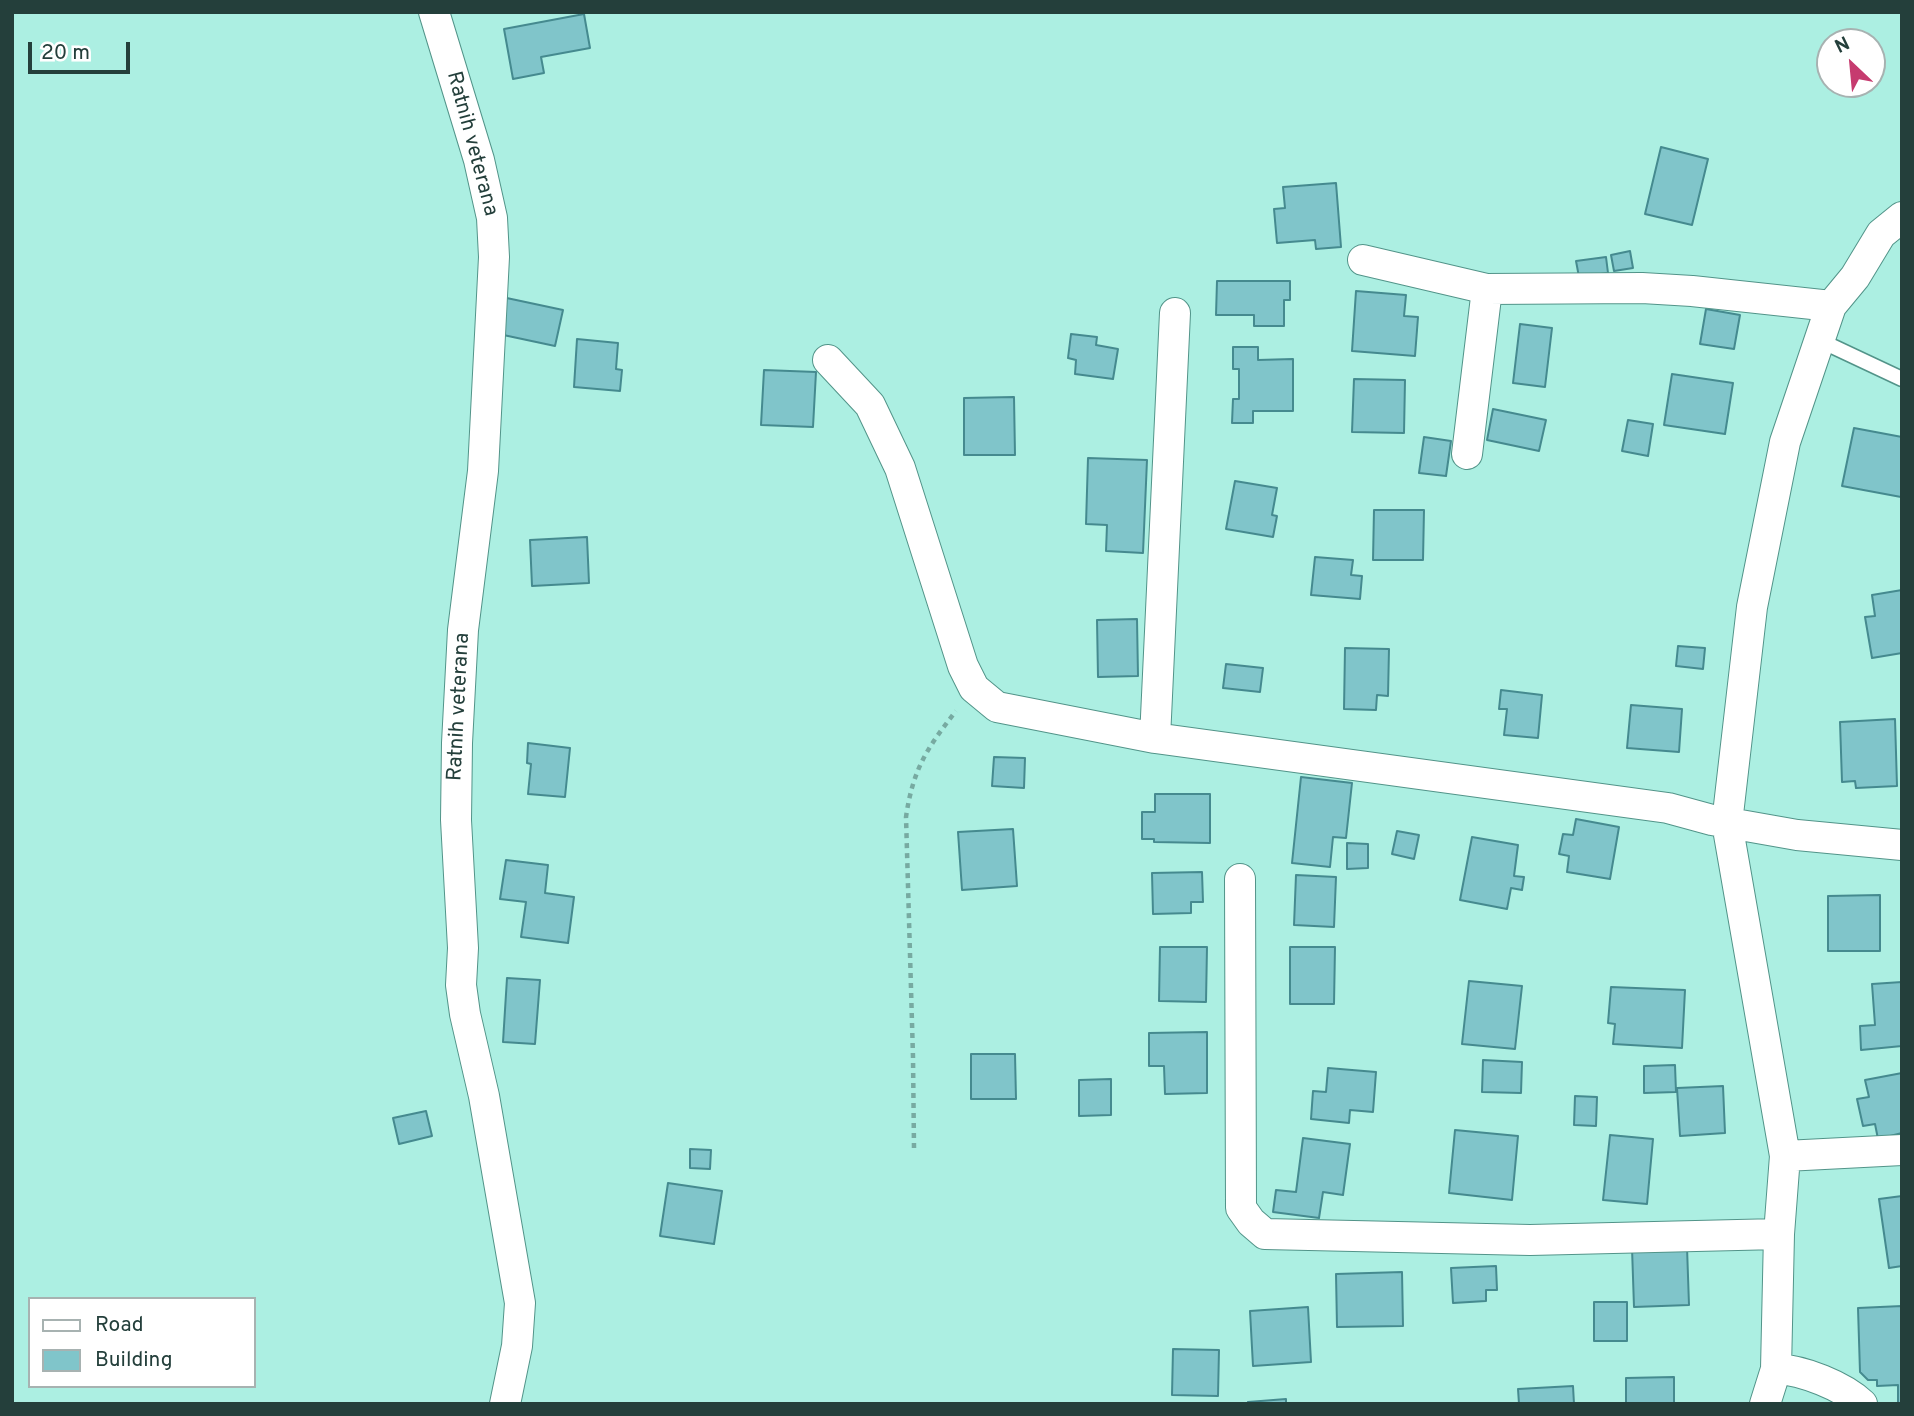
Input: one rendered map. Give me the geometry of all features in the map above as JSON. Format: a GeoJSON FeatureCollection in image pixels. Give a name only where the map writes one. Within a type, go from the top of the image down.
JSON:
{"type":"FeatureCollection","features":[{"type":"Feature","properties":{"kind":"street","name":"Ratnih veterana"},"geometry":{"type":"LineString","coordinates":[[433,12],[479,160],[492,218],[494,257],[483,471],[463,630],[456,820],[463,948],[461,985],[484,1096],[520,1303],[517,1346],[505,1404]]}},
{"type":"Feature","properties":{"kind":"street"},"geometry":{"type":"LineString","coordinates":[[1765,1404],[1776,1369],[1779,1234],[1785,1156],[1727,822],[1752,607],[1785,442],[1830,306],[1855,277],[1881,234],[1902,217]]}},
{"type":"Feature","properties":{"kind":"street"},"geometry":{"type":"LineString","coordinates":[[1363,260],[1487,289],[1642,288],[1830,306]]}},
{"type":"Feature","properties":{"kind":"street"},"geometry":{"type":"LineString","coordinates":[[1467,454],[1487,289]]}},
{"type":"Feature","properties":{"kind":"street"},"geometry":{"type":"LineString","coordinates":[[1155,738],[1175,313]]}},
{"type":"Feature","properties":{"kind":"street"},"geometry":{"type":"LineString","coordinates":[[828,360],[870,405],[900,468],[963,666],[974,688],[997,707],[1155,738],[1646,804],[1797,835],[1902,845]]}},
{"type":"Feature","properties":{"kind":"street"},"geometry":{"type":"LineString","coordinates":[[1240,879],[1241,1208],[1251,1222],[1265,1234],[1530,1240],[1779,1234]]}},
{"type":"Feature","properties":{"kind":"street"},"geometry":{"type":"LineString","coordinates":[[1785,1156],[1902,1150]]}},
{"type":"Feature","properties":{"kind":"street"},"geometry":{"type":"LineString","coordinates":[[1776,1369],[1788,1370],[1839,1387],[1863,1404]]}},
{"type":"Feature","properties":{"kind":"lane"},"geometry":{"type":"LineString","coordinates":[[1819,340],[1902,379]]}},
{"type":"Feature","properties":{"kind":"path"},"geometry":{"type":"LineString","coordinates":[[914,1148],[906,817],[910,791],[925,752],[974,688]]}},
{"type":"Feature","properties":{"kind":"building"},"geometry":{"type":"Polygon","coordinates":[[[584,14],[590,48],[541,57],[544,73],[513,79],[504,29],[584,14]]]}},
{"type":"Feature","properties":{"kind":"building"},"geometry":{"type":"Polygon","coordinates":[[[1661,147],[1708,159],[1692,225],[1645,214],[1661,147]]]}},
{"type":"Feature","properties":{"kind":"building"},"geometry":{"type":"Polygon","coordinates":[[[1336,183],[1341,247],[1316,249],[1315,240],[1277,243],[1274,209],[1285,208],[1283,187],[1336,183]]]}},
{"type":"Feature","properties":{"kind":"building"},"geometry":{"type":"Polygon","coordinates":[[[1630,251],[1633,268],[1614,271],[1611,255],[1630,251]]]}},
{"type":"Feature","properties":{"kind":"building"},"geometry":{"type":"Polygon","coordinates":[[[1606,257],[1608,273],[1579,277],[1576,261],[1606,257]]]}},
{"type":"Feature","properties":{"kind":"building"},"geometry":{"type":"Polygon","coordinates":[[[1217,281],[1290,281],[1290,300],[1284,300],[1284,326],[1254,326],[1254,315],[1216,315],[1217,281]]]}},
{"type":"Feature","properties":{"kind":"building"},"geometry":{"type":"Polygon","coordinates":[[[1356,291],[1406,295],[1404,316],[1418,317],[1415,356],[1352,351],[1356,291]]]}},
{"type":"Feature","properties":{"kind":"building"},"geometry":{"type":"Polygon","coordinates":[[[502,297],[563,310],[555,346],[494,333],[502,297]]]}},
{"type":"Feature","properties":{"kind":"building"},"geometry":{"type":"Polygon","coordinates":[[[1706,309],[1740,315],[1734,349],[1700,344],[1706,309]]]}},
{"type":"Feature","properties":{"kind":"building"},"geometry":{"type":"Polygon","coordinates":[[[1520,324],[1552,328],[1545,387],[1513,383],[1520,324]]]}},
{"type":"Feature","properties":{"kind":"building"},"geometry":{"type":"Polygon","coordinates":[[[1071,334],[1097,337],[1096,345],[1118,349],[1113,379],[1075,374],[1076,360],[1068,358],[1071,334]]]}},
{"type":"Feature","properties":{"kind":"building"},"geometry":{"type":"Polygon","coordinates":[[[577,339],[618,343],[616,369],[622,370],[620,391],[574,387],[577,339]]]}},
{"type":"Feature","properties":{"kind":"building"},"geometry":{"type":"Polygon","coordinates":[[[1233,347],[1258,347],[1258,360],[1293,359],[1293,411],[1253,411],[1253,423],[1232,423],[1233,399],[1239,399],[1239,369],[1233,369],[1233,347]]]}},
{"type":"Feature","properties":{"kind":"building"},"geometry":{"type":"Polygon","coordinates":[[[764,370],[816,372],[813,427],[761,425],[764,370]]]}},
{"type":"Feature","properties":{"kind":"building"},"geometry":{"type":"Polygon","coordinates":[[[1672,374],[1733,383],[1725,434],[1664,425],[1672,374]]]}},
{"type":"Feature","properties":{"kind":"building"},"geometry":{"type":"Polygon","coordinates":[[[1354,379],[1405,380],[1404,433],[1352,432],[1354,379]]]}},
{"type":"Feature","properties":{"kind":"building"},"geometry":{"type":"Polygon","coordinates":[[[1014,397],[1015,455],[964,455],[964,398],[1014,397]]]}},
{"type":"Feature","properties":{"kind":"building"},"geometry":{"type":"Polygon","coordinates":[[[1493,409],[1546,420],[1539,451],[1487,440],[1493,409]]]}},
{"type":"Feature","properties":{"kind":"building"},"geometry":{"type":"Polygon","coordinates":[[[1628,420],[1653,424],[1648,456],[1622,451],[1628,420]]]}},
{"type":"Feature","properties":{"kind":"building"},"geometry":{"type":"Polygon","coordinates":[[[1854,428],[1902,437],[1901,497],[1842,486],[1854,428]]]}},
{"type":"Feature","properties":{"kind":"building"},"geometry":{"type":"Polygon","coordinates":[[[1424,437],[1451,441],[1446,476],[1419,473],[1424,437]]]}},
{"type":"Feature","properties":{"kind":"building"},"geometry":{"type":"Polygon","coordinates":[[[1088,458],[1147,460],[1143,553],[1106,551],[1107,525],[1086,524],[1088,458]]]}},
{"type":"Feature","properties":{"kind":"building"},"geometry":{"type":"Polygon","coordinates":[[[1235,481],[1277,488],[1272,515],[1277,516],[1273,537],[1226,529],[1235,481]]]}},
{"type":"Feature","properties":{"kind":"building"},"geometry":{"type":"Polygon","coordinates":[[[1374,510],[1424,510],[1423,560],[1373,560],[1374,510]]]}},
{"type":"Feature","properties":{"kind":"building"},"geometry":{"type":"Polygon","coordinates":[[[587,537],[589,583],[532,586],[530,540],[587,537]]]}},
{"type":"Feature","properties":{"kind":"building"},"geometry":{"type":"Polygon","coordinates":[[[1315,557],[1353,560],[1351,575],[1362,576],[1360,599],[1311,595],[1315,557]]]}},
{"type":"Feature","properties":{"kind":"building"},"geometry":{"type":"Polygon","coordinates":[[[1902,590],[1902,653],[1872,658],[1865,617],[1875,616],[1872,595],[1902,590]]]}},
{"type":"Feature","properties":{"kind":"building"},"geometry":{"type":"Polygon","coordinates":[[[1137,619],[1138,676],[1098,677],[1097,620],[1137,619]]]}},
{"type":"Feature","properties":{"kind":"building"},"geometry":{"type":"Polygon","coordinates":[[[1678,646],[1705,648],[1703,669],[1676,666],[1678,646]]]}},
{"type":"Feature","properties":{"kind":"building"},"geometry":{"type":"Polygon","coordinates":[[[1345,648],[1389,649],[1388,696],[1377,695],[1376,710],[1344,709],[1345,648]]]}},
{"type":"Feature","properties":{"kind":"building"},"geometry":{"type":"Polygon","coordinates":[[[1226,664],[1263,668],[1260,692],[1223,688],[1226,664]]]}},
{"type":"Feature","properties":{"kind":"building"},"geometry":{"type":"Polygon","coordinates":[[[1501,690],[1542,695],[1538,738],[1504,735],[1507,709],[1499,709],[1501,690]]]}},
{"type":"Feature","properties":{"kind":"building"},"geometry":{"type":"Polygon","coordinates":[[[1631,705],[1682,709],[1679,752],[1627,748],[1631,705]]]}},
{"type":"Feature","properties":{"kind":"building"},"geometry":{"type":"Polygon","coordinates":[[[1895,719],[1897,786],[1856,788],[1855,781],[1842,782],[1840,722],[1895,719]]]}},
{"type":"Feature","properties":{"kind":"building"},"geometry":{"type":"Polygon","coordinates":[[[528,743],[570,748],[565,797],[528,794],[531,764],[527,763],[528,743]]]}},
{"type":"Feature","properties":{"kind":"building"},"geometry":{"type":"Polygon","coordinates":[[[994,757],[1025,758],[1024,788],[992,786],[994,757]]]}},
{"type":"Feature","properties":{"kind":"building"},"geometry":{"type":"Polygon","coordinates":[[[1301,777],[1352,783],[1346,838],[1333,837],[1330,867],[1292,863],[1301,777]]]}},
{"type":"Feature","properties":{"kind":"building"},"geometry":{"type":"Polygon","coordinates":[[[1155,794],[1210,794],[1210,843],[1154,842],[1154,839],[1142,839],[1142,812],[1155,812],[1155,794]]]}},
{"type":"Feature","properties":{"kind":"building"},"geometry":{"type":"Polygon","coordinates":[[[1576,819],[1619,827],[1610,879],[1567,872],[1569,856],[1559,854],[1563,834],[1573,835],[1576,819]]]}},
{"type":"Feature","properties":{"kind":"building"},"geometry":{"type":"Polygon","coordinates":[[[1013,829],[1017,886],[962,890],[958,832],[1013,829]]]}},
{"type":"Feature","properties":{"kind":"building"},"geometry":{"type":"Polygon","coordinates":[[[1397,831],[1419,835],[1414,859],[1392,854],[1397,831]]]}},
{"type":"Feature","properties":{"kind":"building"},"geometry":{"type":"Polygon","coordinates":[[[1472,837],[1518,845],[1514,876],[1524,877],[1522,890],[1511,888],[1507,909],[1460,900],[1472,837]]]}},
{"type":"Feature","properties":{"kind":"building"},"geometry":{"type":"Polygon","coordinates":[[[1347,843],[1368,844],[1368,868],[1347,869],[1347,843]]]}},
{"type":"Feature","properties":{"kind":"building"},"geometry":{"type":"Polygon","coordinates":[[[506,860],[548,865],[545,893],[574,897],[568,943],[521,937],[526,902],[500,899],[506,860]]]}},
{"type":"Feature","properties":{"kind":"building"},"geometry":{"type":"Polygon","coordinates":[[[1202,872],[1203,902],[1191,902],[1191,913],[1153,914],[1152,873],[1202,872]]]}},
{"type":"Feature","properties":{"kind":"building"},"geometry":{"type":"Polygon","coordinates":[[[1296,875],[1336,877],[1334,927],[1294,925],[1296,875]]]}},
{"type":"Feature","properties":{"kind":"building"},"geometry":{"type":"Polygon","coordinates":[[[1880,895],[1880,951],[1828,951],[1828,896],[1880,895]]]}},
{"type":"Feature","properties":{"kind":"building"},"geometry":{"type":"Polygon","coordinates":[[[1160,947],[1207,947],[1206,1002],[1159,1001],[1160,947]]]}},
{"type":"Feature","properties":{"kind":"building"},"geometry":{"type":"Polygon","coordinates":[[[1290,947],[1335,947],[1334,1004],[1290,1004],[1290,947]]]}},
{"type":"Feature","properties":{"kind":"building"},"geometry":{"type":"Polygon","coordinates":[[[507,978],[540,980],[535,1044],[503,1042],[507,978]]]}},
{"type":"Feature","properties":{"kind":"building"},"geometry":{"type":"Polygon","coordinates":[[[1469,981],[1522,986],[1515,1049],[1462,1044],[1469,981]]]}},
{"type":"Feature","properties":{"kind":"building"},"geometry":{"type":"Polygon","coordinates":[[[1902,982],[1902,1046],[1861,1050],[1860,1026],[1875,1025],[1872,984],[1902,982]]]}},
{"type":"Feature","properties":{"kind":"building"},"geometry":{"type":"Polygon","coordinates":[[[1611,987],[1685,990],[1682,1048],[1613,1044],[1615,1024],[1608,1023],[1611,987]]]}},
{"type":"Feature","properties":{"kind":"building"},"geometry":{"type":"Polygon","coordinates":[[[1207,1032],[1207,1093],[1165,1094],[1164,1066],[1149,1066],[1149,1033],[1207,1032]]]}},
{"type":"Feature","properties":{"kind":"building"},"geometry":{"type":"Polygon","coordinates":[[[971,1054],[1015,1054],[1016,1099],[971,1099],[971,1054]]]}},
{"type":"Feature","properties":{"kind":"building"},"geometry":{"type":"Polygon","coordinates":[[[1483,1060],[1522,1062],[1521,1093],[1482,1092],[1483,1060]]]}},
{"type":"Feature","properties":{"kind":"building"},"geometry":{"type":"Polygon","coordinates":[[[1675,1065],[1676,1092],[1644,1093],[1644,1066],[1675,1065]]]}},
{"type":"Feature","properties":{"kind":"building"},"geometry":{"type":"Polygon","coordinates":[[[1328,1068],[1376,1072],[1373,1112],[1350,1110],[1349,1123],[1311,1119],[1313,1091],[1326,1092],[1328,1068]]]}},
{"type":"Feature","properties":{"kind":"building"},"geometry":{"type":"Polygon","coordinates":[[[1902,1073],[1902,1133],[1878,1139],[1875,1124],[1863,1126],[1857,1099],[1869,1097],[1865,1080],[1902,1073]]]}},
{"type":"Feature","properties":{"kind":"building"},"geometry":{"type":"Polygon","coordinates":[[[1111,1079],[1111,1115],[1079,1116],[1079,1080],[1111,1079]]]}},
{"type":"Feature","properties":{"kind":"building"},"geometry":{"type":"Polygon","coordinates":[[[1723,1086],[1725,1133],[1680,1136],[1677,1088],[1723,1086]]]}},
{"type":"Feature","properties":{"kind":"building"},"geometry":{"type":"Polygon","coordinates":[[[1575,1096],[1597,1097],[1596,1126],[1574,1125],[1575,1096]]]}},
{"type":"Feature","properties":{"kind":"building"},"geometry":{"type":"Polygon","coordinates":[[[426,1111],[432,1136],[399,1144],[393,1118],[426,1111]]]}},
{"type":"Feature","properties":{"kind":"building"},"geometry":{"type":"Polygon","coordinates":[[[1455,1130],[1518,1136],[1512,1200],[1449,1193],[1455,1130]]]}},
{"type":"Feature","properties":{"kind":"building"},"geometry":{"type":"Polygon","coordinates":[[[1610,1135],[1653,1139],[1647,1204],[1603,1200],[1610,1135]]]}},
{"type":"Feature","properties":{"kind":"building"},"geometry":{"type":"Polygon","coordinates":[[[1303,1138],[1350,1144],[1343,1195],[1323,1192],[1319,1218],[1273,1212],[1276,1190],[1296,1192],[1303,1138]]]}},
{"type":"Feature","properties":{"kind":"building"},"geometry":{"type":"Polygon","coordinates":[[[690,1149],[711,1150],[710,1169],[690,1168],[690,1149]]]}},
{"type":"Feature","properties":{"kind":"building"},"geometry":{"type":"Polygon","coordinates":[[[668,1183],[722,1191],[714,1244],[660,1236],[668,1183]]]}},
{"type":"Feature","properties":{"kind":"building"},"geometry":{"type":"Polygon","coordinates":[[[1902,1196],[1902,1266],[1889,1268],[1879,1199],[1902,1196]]]}},
{"type":"Feature","properties":{"kind":"building"},"geometry":{"type":"Polygon","coordinates":[[[1687,1247],[1689,1305],[1634,1307],[1632,1248],[1687,1247]]]}},
{"type":"Feature","properties":{"kind":"building"},"geometry":{"type":"Polygon","coordinates":[[[1496,1266],[1497,1290],[1486,1290],[1486,1301],[1453,1303],[1451,1268],[1496,1266]]]}},
{"type":"Feature","properties":{"kind":"building"},"geometry":{"type":"Polygon","coordinates":[[[1402,1272],[1403,1326],[1337,1327],[1336,1274],[1402,1272]]]}},
{"type":"Feature","properties":{"kind":"building"},"geometry":{"type":"Polygon","coordinates":[[[1594,1302],[1627,1302],[1627,1341],[1594,1341],[1594,1302]]]}},
{"type":"Feature","properties":{"kind":"building"},"geometry":{"type":"Polygon","coordinates":[[[1902,1306],[1902,1404],[1898,1404],[1898,1385],[1877,1386],[1877,1380],[1868,1380],[1860,1372],[1858,1308],[1902,1306]]]}},
{"type":"Feature","properties":{"kind":"building"},"geometry":{"type":"Polygon","coordinates":[[[1308,1307],[1311,1362],[1253,1366],[1250,1311],[1308,1307]]]}},
{"type":"Feature","properties":{"kind":"building"},"geometry":{"type":"Polygon","coordinates":[[[1173,1349],[1219,1350],[1218,1396],[1172,1395],[1173,1349]]]}},
{"type":"Feature","properties":{"kind":"building"},"geometry":{"type":"Polygon","coordinates":[[[1674,1377],[1674,1404],[1626,1404],[1626,1378],[1674,1377]]]}},
{"type":"Feature","properties":{"kind":"building"},"geometry":{"type":"Polygon","coordinates":[[[1573,1386],[1574,1404],[1519,1404],[1518,1389],[1573,1386]]]}},
{"type":"Feature","properties":{"kind":"building"},"geometry":{"type":"Polygon","coordinates":[[[1286,1399],[1286,1404],[1248,1402],[1286,1399]]]}}]}
